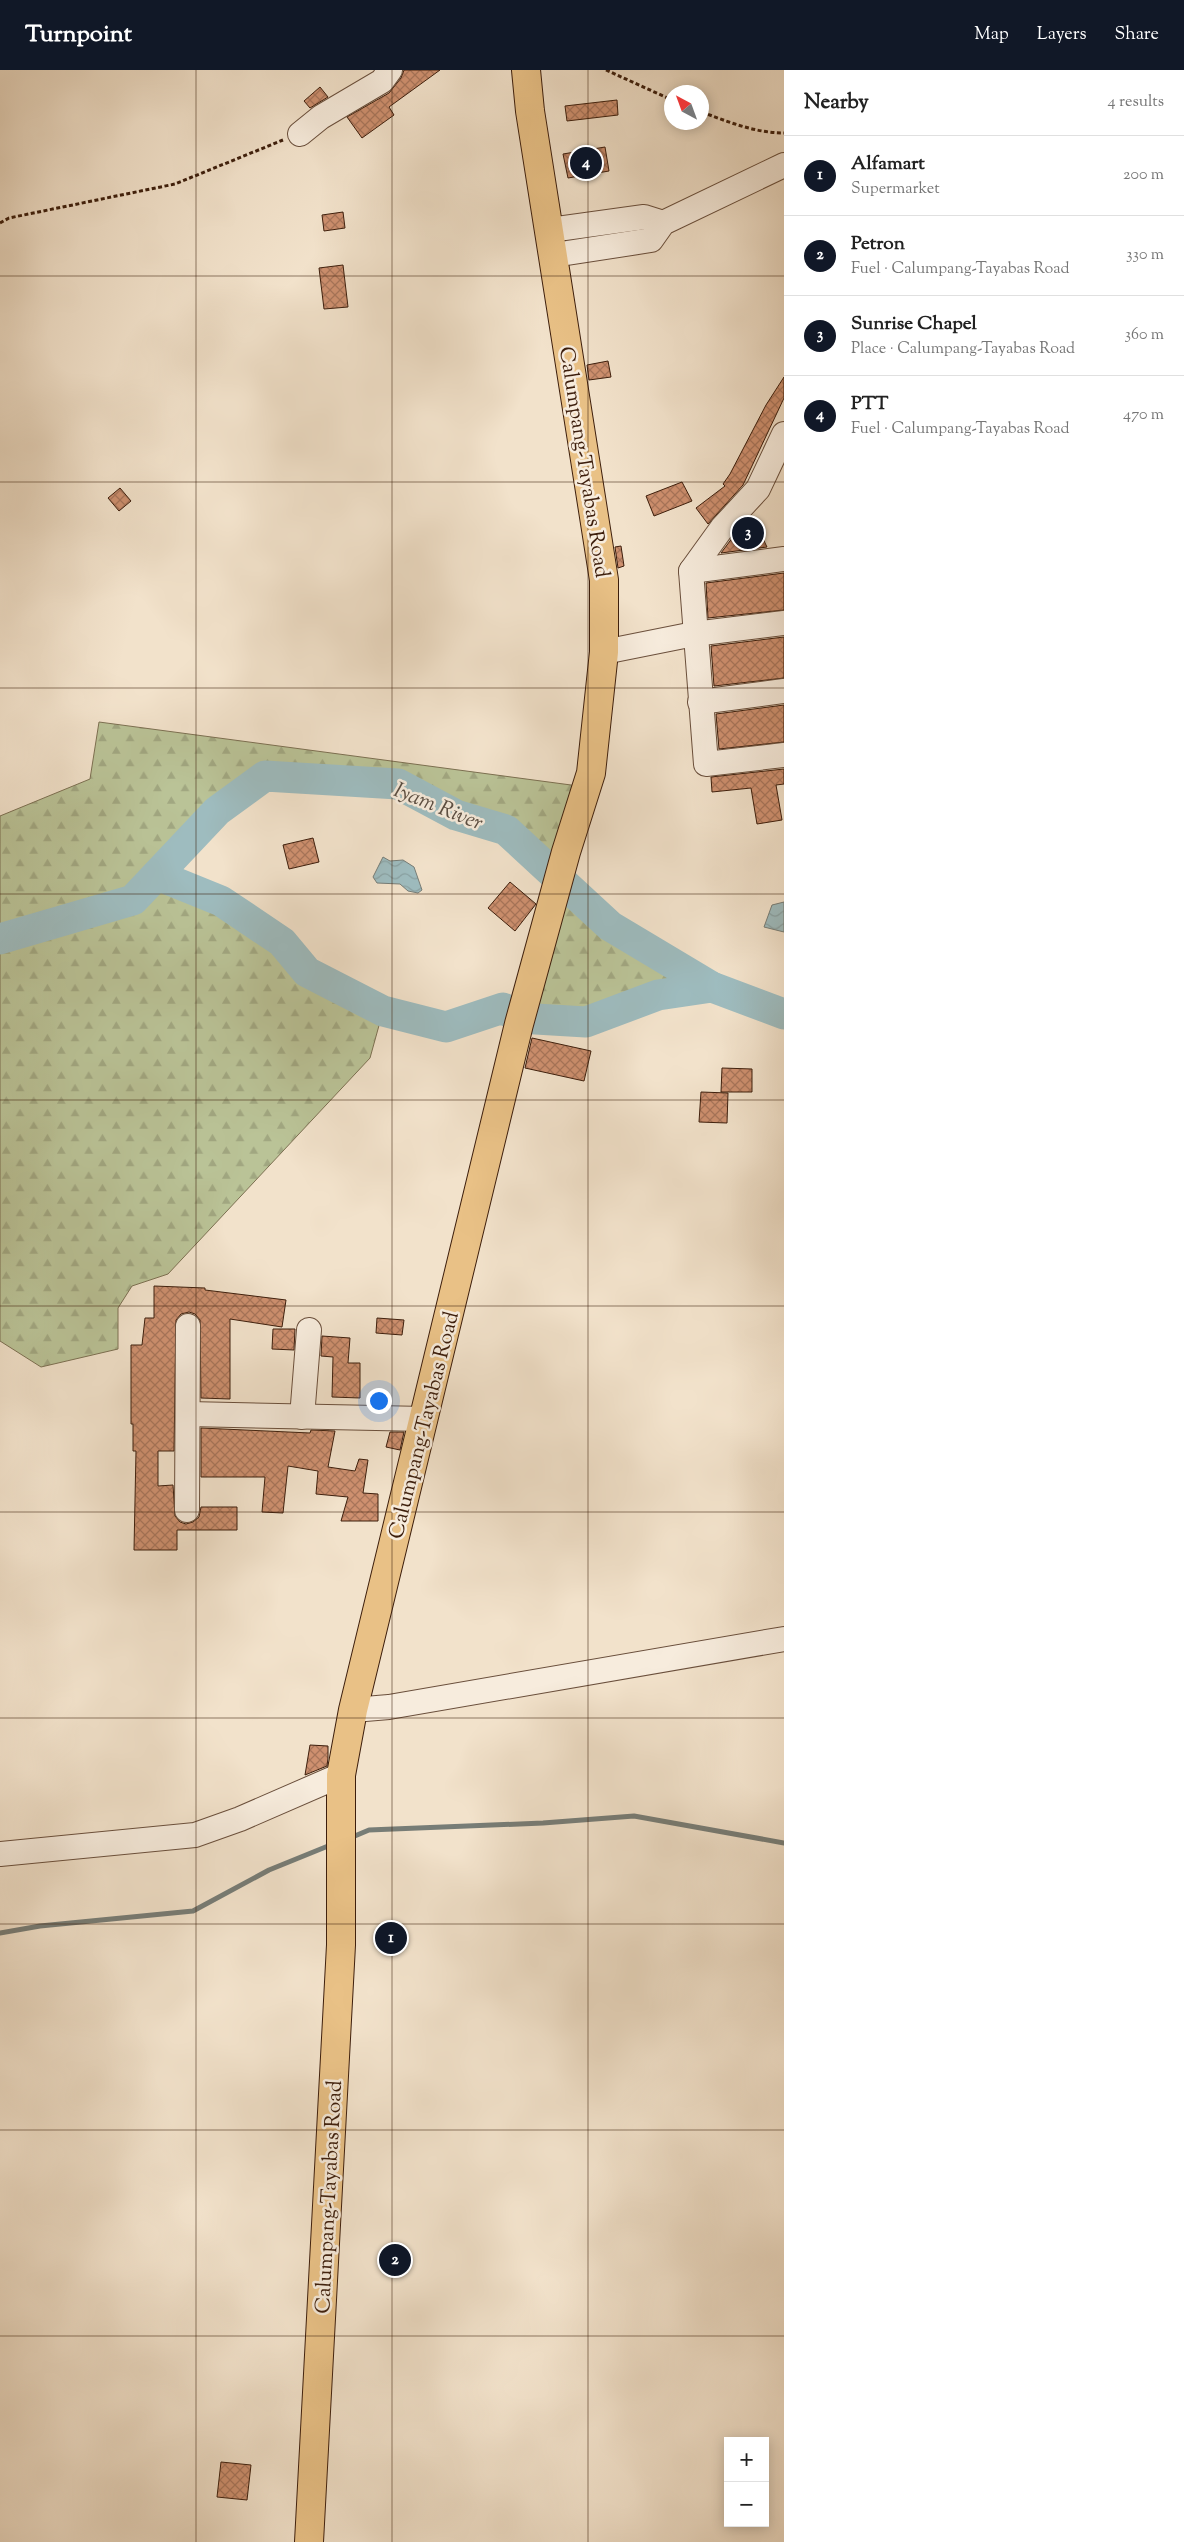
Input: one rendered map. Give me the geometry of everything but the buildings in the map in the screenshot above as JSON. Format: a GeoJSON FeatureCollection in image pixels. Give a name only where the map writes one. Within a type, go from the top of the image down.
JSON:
{"type":"FeatureCollection","features":[{"type":"Feature","properties":{"kind":"main road","name":"Calumpang-Tayabas Road"},"geometry":{"type":"LineString","coordinates":[[309,2542],[340,1975],[341,1775],[353,1710],[425,1419],[519,1024],[566,852],[590,773],[604,652],[604,580],[530,112],[526,70]]}},
{"type":"Feature","properties":{"kind":"street"},"geometry":{"type":"LineString","coordinates":[[300,134],[321,117],[382,81],[390,70]]}},
{"type":"Feature","properties":{"kind":"street"},"geometry":{"type":"LineString","coordinates":[[552,243],[651,240],[663,223],[784,165]]}},
{"type":"Feature","properties":{"kind":"street"},"geometry":{"type":"LineString","coordinates":[[784,434],[758,489],[722,528],[690,571],[706,764],[784,755]]}},
{"type":"Feature","properties":{"kind":"street"},"geometry":{"type":"LineString","coordinates":[[690,571],[784,559]]}},
{"type":"Feature","properties":{"kind":"street"},"geometry":{"type":"LineString","coordinates":[[604,652],[694,634],[784,623]]}},
{"type":"Feature","properties":{"kind":"street"},"geometry":{"type":"LineString","coordinates":[[700,702],[784,692]]}},
{"type":"Feature","properties":{"kind":"street"},"geometry":{"type":"LineString","coordinates":[[188,1326],[188,1510]]}},
{"type":"Feature","properties":{"kind":"street"},"geometry":{"type":"LineString","coordinates":[[302,1417],[309,1330]]}},
{"type":"Feature","properties":{"kind":"street"},"geometry":{"type":"LineString","coordinates":[[188,1414],[425,1419]]}},
{"type":"Feature","properties":{"kind":"street"},"geometry":{"type":"LineString","coordinates":[[353,1710],[389,1708],[784,1639]]}},
{"type":"Feature","properties":{"kind":"street"},"geometry":{"type":"LineString","coordinates":[[0,1854],[195,1835],[240,1819],[341,1775]]}},
{"type":"Feature","properties":{"kind":"path"},"geometry":{"type":"LineString","coordinates":[[606,70],[664,96]]}},
{"type":"Feature","properties":{"kind":"path"},"geometry":{"type":"LineString","coordinates":[[709,115],[724,121],[769,133],[784,132]]}},
{"type":"Feature","properties":{"kind":"path"},"geometry":{"type":"LineString","coordinates":[[0,223],[9,218],[108,196],[175,184],[300,134]]}},
{"type":"Feature","properties":{"kind":"green space"},"geometry":{"type":"Polygon","coordinates":[[[99,722],[586,787],[559,879],[610,926],[712,987],[658,995],[586,1022],[519,1018],[558,878],[506,830],[456,815],[398,784],[265,776],[217,811],[157,875],[221,901],[282,942],[307,972],[383,1011],[370,1058],[168,1274],[132,1286],[118,1308],[118,1349],[41,1367],[0,1341],[0,816],[90,779],[99,722]]]}},
{"type":"Feature","properties":{"kind":"water"},"geometry":{"type":"Polygon","coordinates":[[[383,857],[390,861],[403,860],[414,867],[422,890],[418,893],[408,891],[400,884],[377,883],[373,877],[383,857]]]}},
{"type":"Feature","properties":{"kind":"water"},"geometry":{"type":"Polygon","coordinates":[[[784,902],[784,932],[764,927],[772,905],[784,902]]]}},
{"type":"Feature","properties":{"kind":"waterway","name":"Iyam River"},"geometry":{"type":"LineString","coordinates":[[0,939],[133,900],[217,811],[265,776],[398,784],[456,815],[506,830],[610,926],[712,987],[784,1014]]}},
{"type":"Feature","properties":{"kind":"waterway"},"geometry":{"type":"LineString","coordinates":[[157,875],[221,901],[282,942],[307,972],[383,1011],[446,1027],[503,1008],[519,1018],[586,1022],[658,995],[712,987]]}},
{"type":"Feature","properties":{"kind":"waterway"},"geometry":{"type":"LineString","coordinates":[[350,1838],[369,1830],[543,1823],[634,1816],[784,1843]]}},
{"type":"Feature","properties":{"kind":"waterway"},"geometry":{"type":"LineString","coordinates":[[0,1933],[40,1926],[193,1911],[269,1870],[333,1844]]}},
{"type":"Feature","properties":{"kind":"place","name":"PTT"},"geometry":{"type":"Point","coordinates":[586,163]}},
{"type":"Feature","properties":{"kind":"place","name":"Sunrise Chapel"},"geometry":{"type":"Point","coordinates":[748,533]}},
{"type":"Feature","properties":{"kind":"place","name":"Alfamart"},"geometry":{"type":"Point","coordinates":[391,1938]}},
{"type":"Feature","properties":{"kind":"place","name":"Petron"},"geometry":{"type":"Point","coordinates":[395,2260]}}]}
